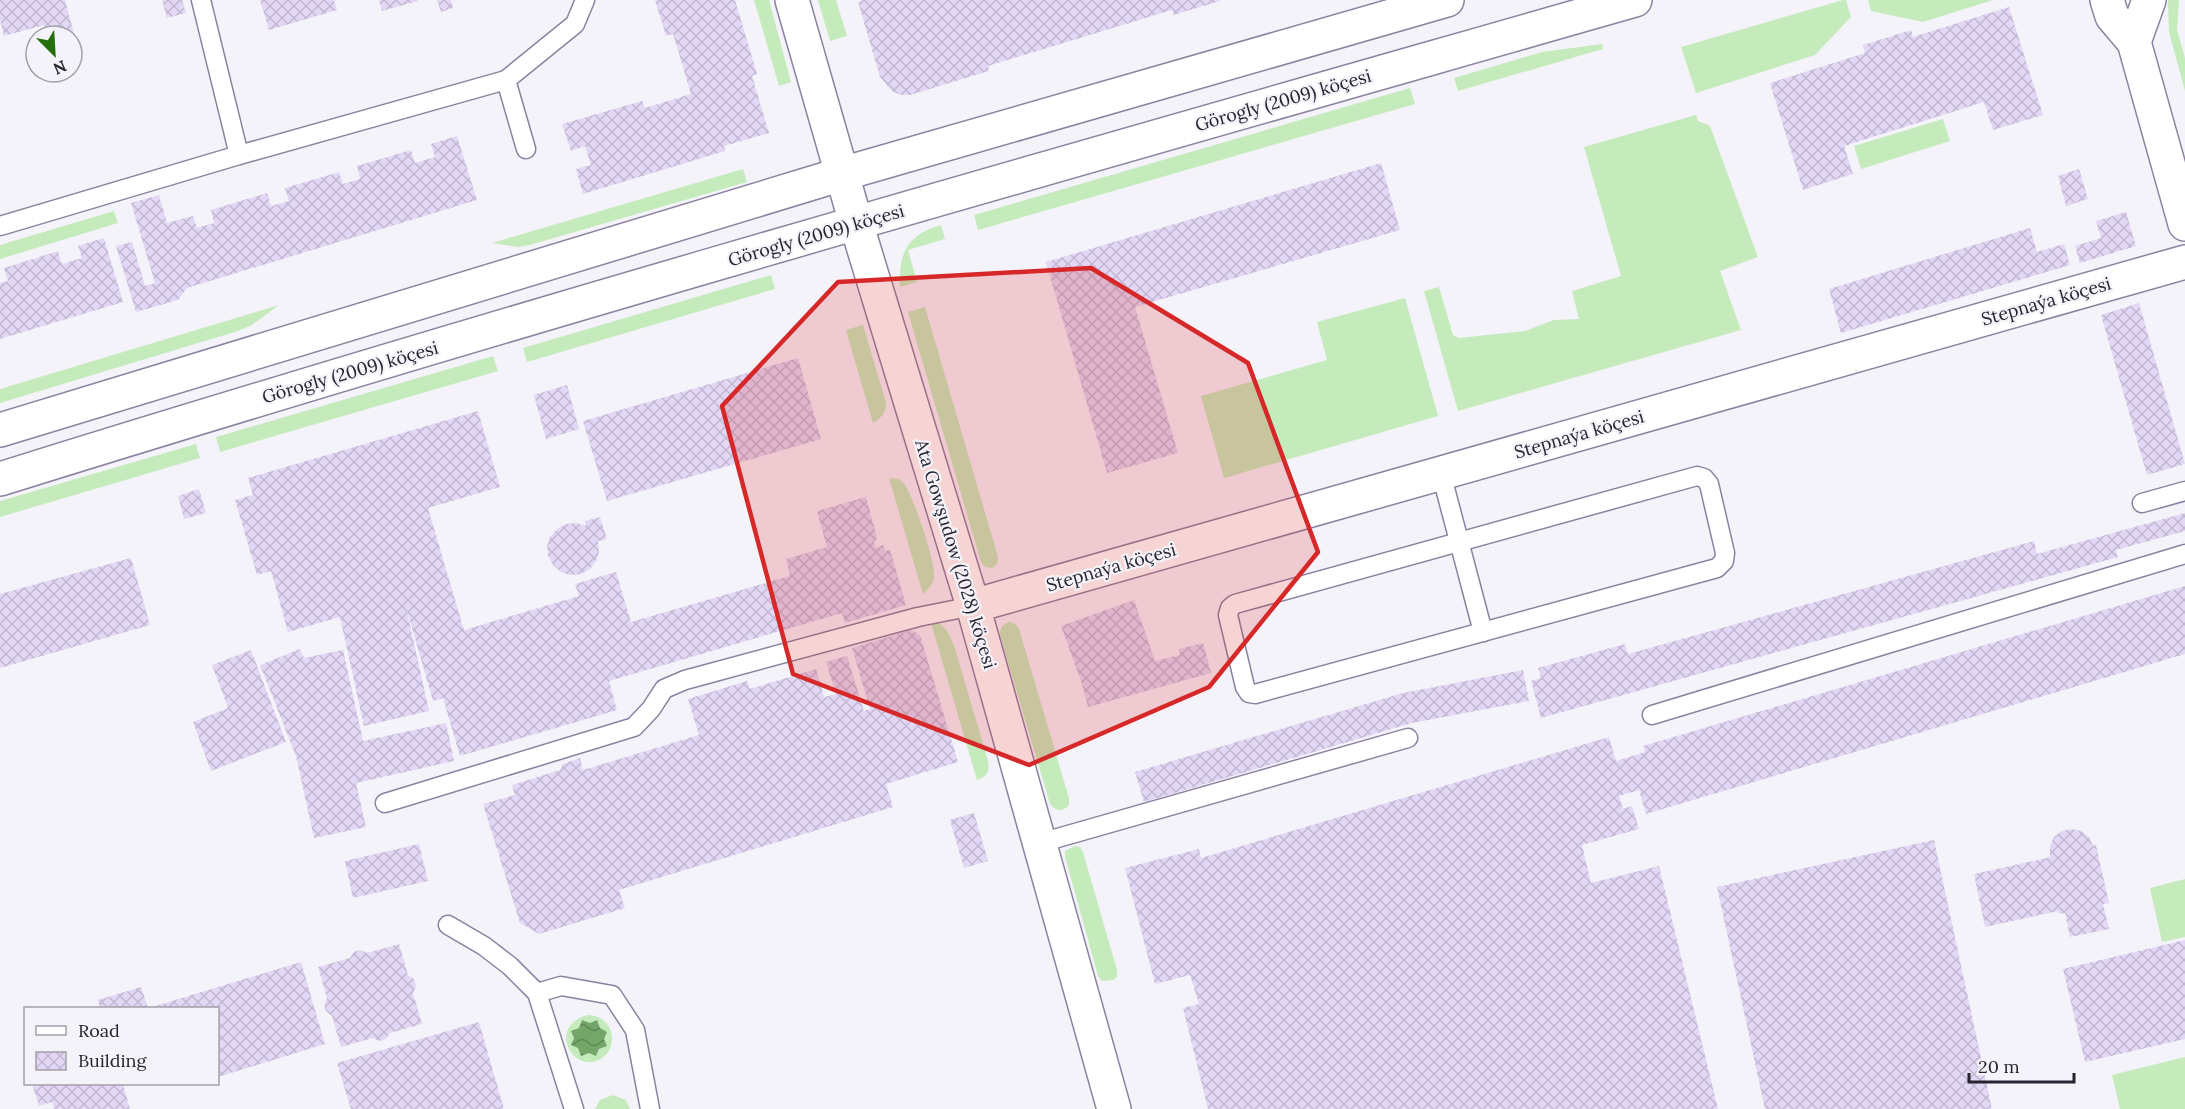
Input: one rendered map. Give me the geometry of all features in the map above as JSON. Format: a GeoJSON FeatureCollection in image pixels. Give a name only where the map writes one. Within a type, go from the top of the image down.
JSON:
{"type":"FeatureCollection","features":[{"type":"Feature","properties":{"kind":"main road","name":"Ata Gowşudow (2028) köçesi"},"geometry":{"type":"LineString","coordinates":[[792,0],[856,223],[972,606],[1114,1109]]}},
{"type":"Feature","properties":{"kind":"main road"},"geometry":{"type":"LineString","coordinates":[[0,430],[842,174],[1448,0]]}},
{"type":"Feature","properties":{"kind":"main road","name":"Görogly (2009) köçesi"},"geometry":{"type":"LineString","coordinates":[[0,479],[199,417],[856,223],[1635,0]]}},
{"type":"Feature","properties":{"kind":"main road"},"geometry":{"type":"LineString","coordinates":[[2107,0],[2112,16],[2134,42],[2185,224]]}},
{"type":"Feature","properties":{"kind":"main road"},"geometry":{"type":"LineString","coordinates":[[2134,42],[2149,0]]}},
{"type":"Feature","properties":{"kind":"main road","name":"Stepnaýa köçesi"},"geometry":{"type":"LineString","coordinates":[[972,606],[2185,262]]}},
{"type":"Feature","properties":{"kind":"lane"},"geometry":{"type":"LineString","coordinates":[[201,0],[239,155]]}},
{"type":"Feature","properties":{"kind":"lane"},"geometry":{"type":"LineString","coordinates":[[0,226],[239,155],[506,80],[575,24],[585,0]]}},
{"type":"Feature","properties":{"kind":"lane"},"geometry":{"type":"LineString","coordinates":[[506,80],[526,149]]}},
{"type":"Feature","properties":{"kind":"lane"},"geometry":{"type":"LineString","coordinates":[[1441,473],[1483,632]]}},
{"type":"Feature","properties":{"kind":"lane"},"geometry":{"type":"LineString","coordinates":[[1697,476],[1704,478],[1708,484],[1725,553],[1724,561],[1717,568],[1483,632],[1255,694],[1249,693],[1245,687],[1228,615],[1230,608],[1235,604],[1697,476]]}},
{"type":"Feature","properties":{"kind":"lane"},"geometry":{"type":"LineString","coordinates":[[2142,503],[2185,491]]}},
{"type":"Feature","properties":{"kind":"lane"},"geometry":{"type":"LineString","coordinates":[[1652,715],[2185,554]]}},
{"type":"Feature","properties":{"kind":"lane"},"geometry":{"type":"LineString","coordinates":[[385,802],[634,727],[651,709],[664,689],[685,680],[918,617],[972,606]]}},
{"type":"Feature","properties":{"kind":"lane"},"geometry":{"type":"LineString","coordinates":[[1040,843],[1408,738]]}},
{"type":"Feature","properties":{"kind":"lane"},"geometry":{"type":"LineString","coordinates":[[448,925],[492,952],[537,993],[574,1109]]}},
{"type":"Feature","properties":{"kind":"lane"},"geometry":{"type":"LineString","coordinates":[[537,993],[561,986],[612,995],[635,1030],[650,1109]]}},
{"type":"Feature","properties":{"kind":"highlighted area"},"geometry":{"type":"Polygon","coordinates":[[[1091,268],[1248,363],[1318,552],[1209,687],[1029,765],[793,674],[722,406],[838,282],[1091,268]]]}},
{"type":"Feature","properties":{"kind":"shaded area"},"geometry":{"type":"Polygon","coordinates":[[[754,0],[769,0],[791,82],[779,86],[754,0]]]}},
{"type":"Feature","properties":{"kind":"shaded area"},"geometry":{"type":"Polygon","coordinates":[[[818,0],[836,0],[847,36],[830,41],[818,0]]]}},
{"type":"Feature","properties":{"kind":"shaded area"},"geometry":{"type":"Polygon","coordinates":[[[1846,0],[1851,17],[1815,55],[1696,93],[1681,47],[1846,0]]]}},
{"type":"Feature","properties":{"kind":"shaded area"},"geometry":{"type":"Polygon","coordinates":[[[1868,0],[1993,0],[1923,22],[1871,11],[1868,0]]]}},
{"type":"Feature","properties":{"kind":"shaded area"},"geometry":{"type":"Polygon","coordinates":[[[2168,0],[2179,0],[2177,30],[2185,58],[2185,91],[2169,32],[2168,0]]]}},
{"type":"Feature","properties":{"kind":"shaded area"},"geometry":{"type":"Polygon","coordinates":[[[1602,44],[1603,49],[1458,91],[1454,78],[1542,52],[1602,44]]]}},
{"type":"Feature","properties":{"kind":"shaded area"},"geometry":{"type":"Polygon","coordinates":[[[1410,88],[1415,104],[978,230],[974,215],[1410,88]]]}},
{"type":"Feature","properties":{"kind":"shaded area"},"geometry":{"type":"Polygon","coordinates":[[[1696,115],[1698,121],[1710,126],[1758,257],[1720,271],[1741,330],[1458,411],[1424,291],[1439,287],[1453,335],[1459,338],[1525,331],[1554,320],[1579,319],[1572,291],[1621,276],[1584,147],[1696,115]]]}},
{"type":"Feature","properties":{"kind":"shaded area"},"geometry":{"type":"Polygon","coordinates":[[[1943,119],[1950,141],[1861,169],[1854,146],[1943,119]]]}},
{"type":"Feature","properties":{"kind":"shaded area"},"geometry":{"type":"Polygon","coordinates":[[[743,169],[747,182],[530,245],[518,247],[492,243],[743,169]]]}},
{"type":"Feature","properties":{"kind":"shaded area"},"geometry":{"type":"Polygon","coordinates":[[[114,211],[118,223],[0,259],[0,245],[114,211]]]}},
{"type":"Feature","properties":{"kind":"shaded area"},"geometry":{"type":"Polygon","coordinates":[[[941,225],[945,239],[908,250],[917,282],[900,287],[901,264],[907,247],[920,234],[941,225]]]}},
{"type":"Feature","properties":{"kind":"shaded area"},"geometry":{"type":"Polygon","coordinates":[[[771,275],[775,289],[527,362],[523,348],[771,275]]]}},
{"type":"Feature","properties":{"kind":"shaded area"},"geometry":{"type":"Polygon","coordinates":[[[1405,298],[1438,416],[1224,478],[1201,396],[1327,360],[1317,322],[1405,298]]]}},
{"type":"Feature","properties":{"kind":"shaded area"},"geometry":{"type":"Polygon","coordinates":[[[279,305],[252,325],[238,331],[0,403],[0,389],[279,305]]]}},
{"type":"Feature","properties":{"kind":"shaded area"},"geometry":{"type":"Polygon","coordinates":[[[925,307],[998,557],[997,564],[992,568],[985,567],[981,562],[908,312],[925,307]]]}},
{"type":"Feature","properties":{"kind":"shaded area"},"geometry":{"type":"Polygon","coordinates":[[[863,325],[886,403],[882,415],[873,423],[846,330],[863,325]]]}},
{"type":"Feature","properties":{"kind":"shaded area"},"geometry":{"type":"Polygon","coordinates":[[[493,356],[498,371],[220,452],[216,437],[493,356]]]}},
{"type":"Feature","properties":{"kind":"shaded area"},"geometry":{"type":"Polygon","coordinates":[[[196,444],[200,458],[0,517],[0,501],[196,444]]]}},
{"type":"Feature","properties":{"kind":"shaded area"},"geometry":{"type":"Polygon","coordinates":[[[889,478],[903,482],[918,515],[928,546],[934,579],[923,594],[889,478]]]}},
{"type":"Feature","properties":{"kind":"shaded area"},"geometry":{"type":"Polygon","coordinates":[[[937,622],[947,631],[953,643],[988,761],[987,773],[977,780],[931,623],[937,622]]]}},
{"type":"Feature","properties":{"kind":"shaded area"},"geometry":{"type":"Polygon","coordinates":[[[1009,622],[1015,624],[1019,629],[1069,798],[1069,805],[1062,810],[1055,809],[1050,804],[1000,635],[1002,627],[1009,622]]]}},
{"type":"Feature","properties":{"kind":"shaded area"},"geometry":{"type":"Polygon","coordinates":[[[1075,846],[1080,847],[1083,852],[1117,970],[1117,977],[1113,980],[1102,981],[1098,976],[1065,857],[1065,851],[1075,846]]]}},
{"type":"Feature","properties":{"kind":"shaded area"},"geometry":{"type":"Polygon","coordinates":[[[2185,879],[2185,937],[2162,942],[2150,888],[2185,879]]]}},
{"type":"Feature","properties":{"kind":"shaded area"},"geometry":{"type":"Polygon","coordinates":[[[588,1015],[604,1021],[610,1028],[612,1038],[607,1054],[592,1062],[582,1061],[574,1056],[568,1048],[566,1038],[568,1029],[575,1021],[588,1015]]]}},
{"type":"Feature","properties":{"kind":"shaded area"},"geometry":{"type":"Polygon","coordinates":[[[2185,1057],[2185,1109],[2120,1109],[2112,1075],[2185,1057]]]}},
{"type":"Feature","properties":{"kind":"shaded area"},"geometry":{"type":"Polygon","coordinates":[[[613,1095],[626,1100],[630,1109],[595,1109],[600,1100],[613,1095]]]}},
{"type":"Feature","properties":{"kind":"water"},"geometry":{"type":"Polygon","coordinates":[[[582,1020],[590,1023],[597,1020],[600,1028],[607,1032],[604,1039],[607,1046],[599,1049],[596,1056],[589,1053],[581,1056],[578,1048],[571,1045],[574,1038],[571,1031],[579,1028],[582,1020]]]}},
{"type":"Feature","properties":{"kind":"building"},"geometry":{"type":"Polygon","coordinates":[[[0,0],[65,0],[71,24],[24,24],[24,30],[4,36],[0,20],[0,0]]]}},
{"type":"Feature","properties":{"kind":"building"},"geometry":{"type":"Polygon","coordinates":[[[162,0],[182,0],[186,13],[167,18],[162,0]]]}},
{"type":"Feature","properties":{"kind":"building"},"geometry":{"type":"Polygon","coordinates":[[[260,0],[334,0],[337,10],[269,30],[260,0]]]}},
{"type":"Feature","properties":{"kind":"building"},"geometry":{"type":"Polygon","coordinates":[[[379,0],[418,0],[418,1],[382,11],[379,0]]]}},
{"type":"Feature","properties":{"kind":"building"},"geometry":{"type":"Polygon","coordinates":[[[437,0],[451,0],[453,8],[441,12],[437,0]]]}},
{"type":"Feature","properties":{"kind":"building"},"geometry":{"type":"Polygon","coordinates":[[[655,0],[735,0],[757,74],[752,76],[769,133],[724,146],[725,151],[583,194],[576,169],[591,165],[585,146],[571,151],[562,124],[642,101],[645,108],[691,94],[673,34],[666,36],[655,0]]]}},
{"type":"Feature","properties":{"kind":"building"},"geometry":{"type":"Polygon","coordinates":[[[863,0],[1220,1],[1174,15],[1172,10],[988,66],[989,71],[910,95],[901,95],[892,91],[880,77],[858,2],[863,0]]]}},
{"type":"Feature","properties":{"kind":"building"},"geometry":{"type":"Polygon","coordinates":[[[2009,7],[2043,115],[1993,130],[1984,102],[1844,146],[1853,174],[1803,190],[1770,83],[1865,53],[1863,45],[1911,30],[1913,37],[2009,7]]]}},
{"type":"Feature","properties":{"kind":"building"},"geometry":{"type":"Polygon","coordinates":[[[457,136],[477,200],[187,288],[178,300],[136,312],[116,246],[132,242],[145,286],[155,283],[131,203],[159,195],[167,223],[193,216],[197,228],[214,223],[211,210],[267,193],[271,206],[289,201],[285,188],[339,172],[343,184],[360,179],[357,166],[411,150],[415,163],[435,157],[431,144],[457,136]]]}},
{"type":"Feature","properties":{"kind":"building"},"geometry":{"type":"Polygon","coordinates":[[[1381,163],[1400,230],[1135,307],[1178,453],[1107,473],[1046,262],[1381,163]]]}},
{"type":"Feature","properties":{"kind":"building"},"geometry":{"type":"Polygon","coordinates":[[[2079,169],[2088,199],[2066,206],[2058,176],[2079,169]]]}},
{"type":"Feature","properties":{"kind":"building"},"geometry":{"type":"Polygon","coordinates":[[[2126,212],[2136,246],[2080,263],[2075,246],[2101,238],[2096,221],[2126,212]]]}},
{"type":"Feature","properties":{"kind":"building"},"geometry":{"type":"Polygon","coordinates":[[[2030,228],[2037,252],[2064,244],[2070,265],[1841,333],[1829,289],[2030,228]]]}},
{"type":"Feature","properties":{"kind":"building"},"geometry":{"type":"Polygon","coordinates":[[[104,238],[123,302],[0,339],[0,283],[8,281],[4,268],[58,251],[62,264],[82,258],[78,246],[104,238]]]}},
{"type":"Feature","properties":{"kind":"building"},"geometry":{"type":"Polygon","coordinates":[[[2139,303],[2185,464],[2147,475],[2101,315],[2139,303]]]}},
{"type":"Feature","properties":{"kind":"building"},"geometry":{"type":"Polygon","coordinates":[[[798,358],[821,439],[607,501],[583,421],[798,358]]]}},
{"type":"Feature","properties":{"kind":"building"},"geometry":{"type":"Polygon","coordinates":[[[567,385],[579,429],[546,439],[534,395],[567,385]]]}},
{"type":"Feature","properties":{"kind":"building"},"geometry":{"type":"Polygon","coordinates":[[[478,411],[500,487],[428,508],[464,630],[579,596],[575,584],[616,572],[631,622],[790,576],[786,559],[827,547],[817,511],[866,497],[877,538],[874,543],[876,548],[883,545],[885,551],[890,550],[906,605],[845,623],[842,613],[609,681],[617,710],[460,756],[443,698],[433,701],[406,607],[429,711],[364,726],[340,617],[288,632],[271,571],[257,575],[235,500],[253,495],[248,478],[478,411]]]}},
{"type":"Feature","properties":{"kind":"building"},"geometry":{"type":"Polygon","coordinates":[[[199,489],[206,513],[184,519],[178,496],[199,489]]]}},
{"type":"Feature","properties":{"kind":"building"},"geometry":{"type":"Polygon","coordinates":[[[2185,513],[2185,531],[2116,550],[2118,557],[1541,718],[1531,681],[1541,678],[1538,668],[1625,644],[1628,654],[2034,541],[2037,554],[2185,513]]]}},
{"type":"Feature","properties":{"kind":"building"},"geometry":{"type":"Polygon","coordinates":[[[600,517],[607,539],[598,541],[599,552],[596,561],[590,569],[581,574],[570,575],[561,572],[548,556],[547,546],[550,537],[566,524],[576,523],[586,526],[585,521],[600,517]]]}},
{"type":"Feature","properties":{"kind":"building"},"geometry":{"type":"Polygon","coordinates":[[[131,558],[150,625],[0,668],[0,594],[131,558]]]}},
{"type":"Feature","properties":{"kind":"building"},"geometry":{"type":"Polygon","coordinates":[[[2185,586],[2185,654],[1646,814],[1639,790],[1619,796],[1623,809],[1632,806],[1639,829],[1582,845],[1591,883],[1659,866],[1718,1109],[1208,1109],[1183,1008],[1199,1004],[1190,975],[1155,984],[1125,868],[1199,849],[1201,858],[1609,737],[1616,761],[1645,752],[1643,746],[2185,586]]]}},
{"type":"Feature","properties":{"kind":"building"},"geometry":{"type":"Polygon","coordinates":[[[1134,600],[1155,661],[1180,655],[1179,649],[1203,643],[1211,673],[1088,707],[1061,626],[1134,600]]]}},
{"type":"Feature","properties":{"kind":"building"},"geometry":{"type":"Polygon","coordinates":[[[911,630],[920,635],[958,762],[886,784],[893,807],[619,890],[625,908],[539,934],[520,923],[483,804],[515,795],[512,785],[560,770],[563,764],[580,758],[583,770],[699,735],[688,699],[747,681],[750,689],[816,669],[824,697],[836,694],[826,662],[847,656],[864,711],[870,709],[852,648],[911,630]]]}},
{"type":"Feature","properties":{"kind":"building"},"geometry":{"type":"Polygon","coordinates":[[[300,649],[304,658],[343,650],[363,741],[446,723],[454,761],[356,783],[366,827],[314,838],[296,756],[260,665],[300,649]]]}},
{"type":"Feature","properties":{"kind":"building"},"geometry":{"type":"Polygon","coordinates":[[[251,650],[286,742],[211,771],[193,722],[228,708],[212,665],[251,650]]]}},
{"type":"Feature","properties":{"kind":"building"},"geometry":{"type":"Polygon","coordinates":[[[1523,670],[1529,701],[1412,723],[1144,802],[1135,772],[1403,693],[1523,670]]]}},
{"type":"Feature","properties":{"kind":"building"},"geometry":{"type":"Polygon","coordinates":[[[974,813],[988,861],[964,868],[950,820],[974,813]]]}},
{"type":"Feature","properties":{"kind":"building"},"geometry":{"type":"Polygon","coordinates":[[[2072,829],[2081,831],[2089,837],[2093,846],[2096,845],[2109,903],[2103,904],[2109,929],[2070,937],[2065,913],[2059,914],[2058,911],[1985,927],[1974,874],[2047,858],[2050,856],[2050,846],[2054,837],[2062,831],[2072,829]]]}},
{"type":"Feature","properties":{"kind":"building"},"geometry":{"type":"Polygon","coordinates":[[[1934,840],[1992,1109],[1765,1109],[1717,887],[1934,840]]]}},
{"type":"Feature","properties":{"kind":"building"},"geometry":{"type":"Polygon","coordinates":[[[419,844],[428,881],[353,898],[345,861],[419,844]]]}},
{"type":"Feature","properties":{"kind":"building"},"geometry":{"type":"Polygon","coordinates":[[[2185,940],[2185,1039],[2085,1062],[2063,969],[2185,940]]]}},
{"type":"Feature","properties":{"kind":"building"},"geometry":{"type":"Polygon","coordinates":[[[399,944],[408,975],[414,979],[416,986],[413,993],[422,1024],[390,1033],[386,1039],[379,1041],[373,1038],[341,1047],[332,1016],[326,1011],[324,1005],[327,998],[318,967],[350,958],[354,952],[360,950],[367,953],[399,944]]]}},
{"type":"Feature","properties":{"kind":"building"},"geometry":{"type":"Polygon","coordinates":[[[301,962],[325,1044],[219,1077],[219,1007],[152,1007],[301,962]]]}},
{"type":"Feature","properties":{"kind":"building"},"geometry":{"type":"Polygon","coordinates":[[[141,987],[148,1007],[100,1007],[98,1000],[141,987]]]}},
{"type":"Feature","properties":{"kind":"building"},"geometry":{"type":"Polygon","coordinates":[[[479,1022],[504,1109],[351,1109],[337,1063],[479,1022]]]}},
{"type":"Feature","properties":{"kind":"building"},"geometry":{"type":"Polygon","coordinates":[[[32,1085],[123,1085],[130,1109],[54,1109],[52,1102],[39,1106],[32,1085]]]}}]}
